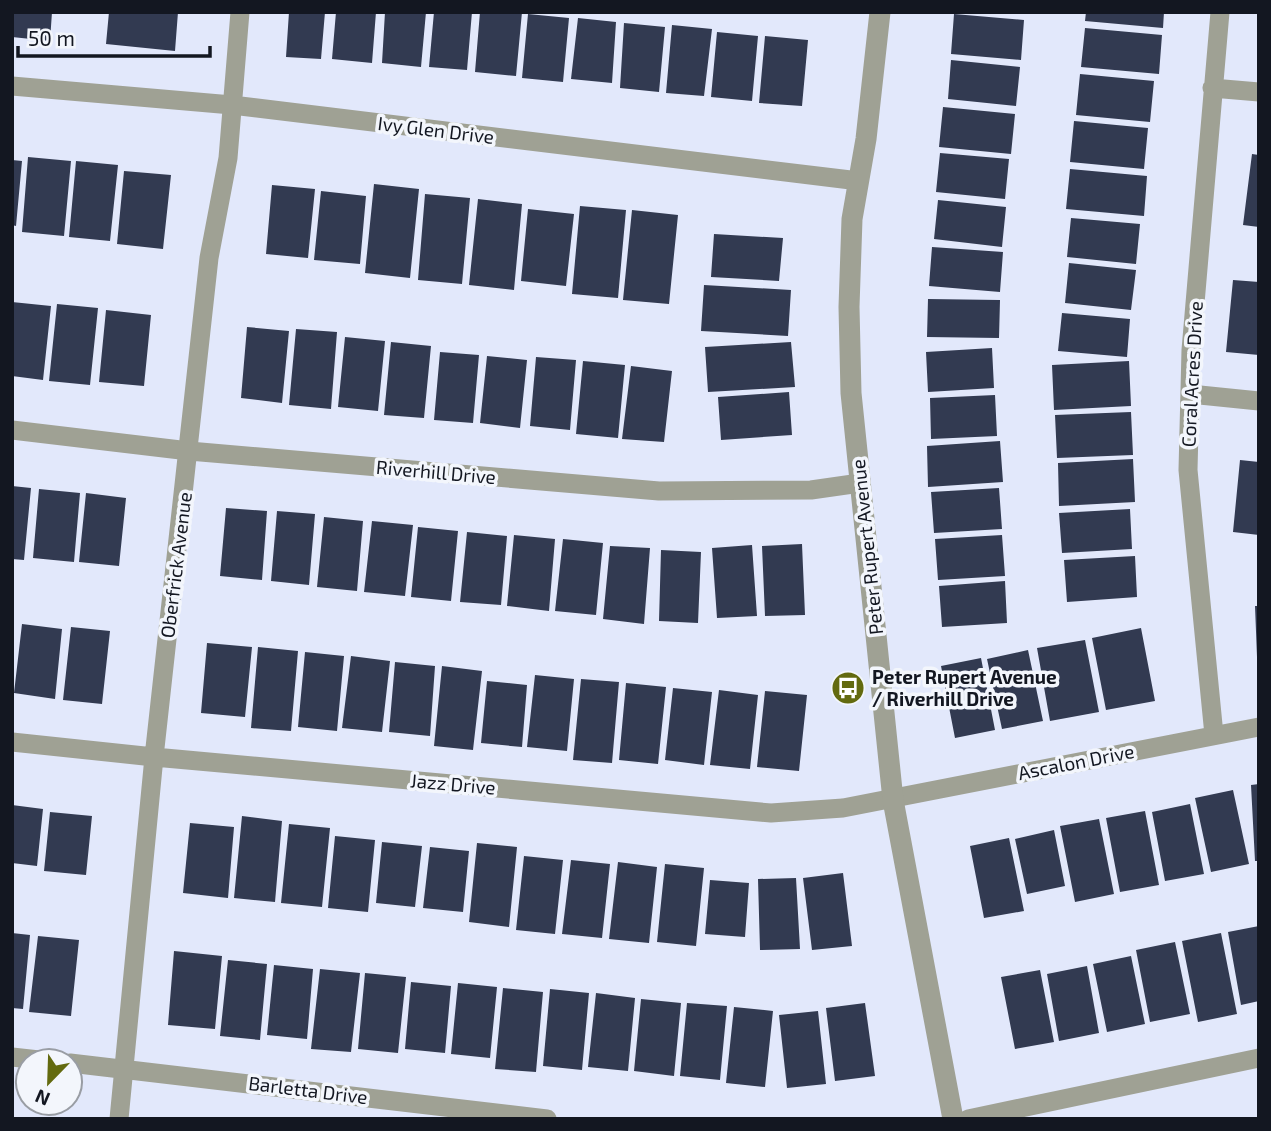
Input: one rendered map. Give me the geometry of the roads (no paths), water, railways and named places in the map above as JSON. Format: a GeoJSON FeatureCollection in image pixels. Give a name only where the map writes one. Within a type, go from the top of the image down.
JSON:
{"type":"FeatureCollection","features":[{"type":"Feature","properties":{"kind":"street","name":"Oberfrick Avenue"},"geometry":{"type":"LineString","coordinates":[[119,1119],[153,757],[209,258],[228,158],[240,12]]}},
{"type":"Feature","properties":{"kind":"street","name":"Peter Rupert Avenue"},"geometry":{"type":"LineString","coordinates":[[880,12],[852,219],[849,307],[851,393],[893,800],[953,1119]]}},
{"type":"Feature","properties":{"kind":"street","name":"Coral Acres Drive"},"geometry":{"type":"LineString","coordinates":[[1214,735],[1188,470],[1191,350],[1220,12]]}},
{"type":"Feature","properties":{"kind":"street","name":"Ivy Glen Drive"},"geometry":{"type":"LineString","coordinates":[[12,86],[232,105],[859,181]]}},
{"type":"Feature","properties":{"kind":"street"},"geometry":{"type":"LineString","coordinates":[[1212,88],[1259,92]]}},
{"type":"Feature","properties":{"kind":"street"},"geometry":{"type":"LineString","coordinates":[[1190,394],[1259,401]]}},
{"type":"Feature","properties":{"kind":"street","name":"Riverhill Drive"},"geometry":{"type":"LineString","coordinates":[[12,430],[189,451],[659,491],[811,490],[860,483]]}},
{"type":"Feature","properties":{"kind":"street","name":"Ascalon Drive"},"geometry":{"type":"LineString","coordinates":[[893,800],[1259,727]]}},
{"type":"Feature","properties":{"kind":"street","name":"Jazz Drive"},"geometry":{"type":"LineString","coordinates":[[12,742],[771,813],[843,808],[893,800]]}},
{"type":"Feature","properties":{"kind":"street"},"geometry":{"type":"LineString","coordinates":[[968,1119],[1259,1058]]}},
{"type":"Feature","properties":{"kind":"street","name":"Barletta Drive"},"geometry":{"type":"LineString","coordinates":[[84,1064],[547,1119]]}},
{"type":"Feature","properties":{"kind":"place","name":"Peter Rupert Avenue / Riverhill Drive"},"geometry":{"type":"Point","coordinates":[848,688]}}]}
